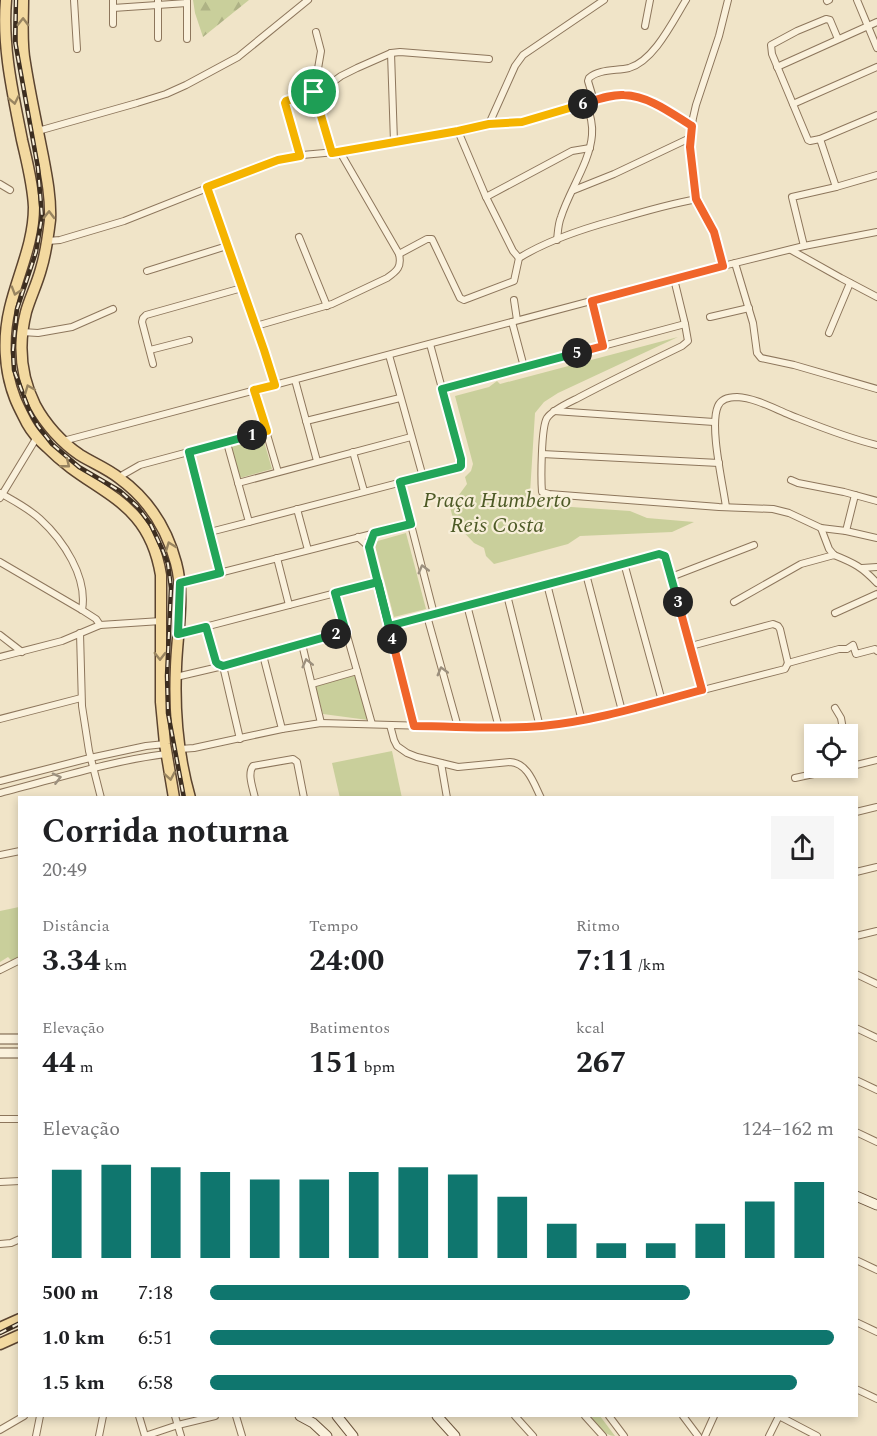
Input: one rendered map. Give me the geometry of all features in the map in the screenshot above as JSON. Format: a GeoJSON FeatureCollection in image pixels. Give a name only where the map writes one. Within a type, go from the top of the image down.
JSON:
{"type":"FeatureCollection","features":[{"type":"Feature","properties":{"kind":"main road"},"geometry":{"type":"LineString","coordinates":[[6,0],[3,41],[34,203],[31,240],[3,328],[8,375],[15,398],[37,437],[74,471],[104,489],[128,508],[146,530],[153,543],[161,575],[161,702],[174,796]]}},
{"type":"Feature","properties":{"kind":"main road"},"geometry":{"type":"LineString","coordinates":[[23,0],[23,52],[50,200],[48,241],[26,311],[21,337],[22,365],[26,386],[36,407],[63,441],[79,454],[119,477],[145,502],[152,510],[170,544],[180,583],[176,709],[180,749],[190,796]]}},
{"type":"Feature","properties":{"kind":"main road"},"geometry":{"type":"LineString","coordinates":[[3,328],[15,329],[21,337]]}},
{"type":"Feature","properties":{"kind":"main road"},"geometry":{"type":"LineString","coordinates":[[159,561],[162,563],[169,582],[180,583]]}},
{"type":"Feature","properties":{"kind":"main road"},"geometry":{"type":"LineString","coordinates":[[166,749],[180,749]]}},
{"type":"Feature","properties":{"kind":"main road"},"geometry":{"type":"LineString","coordinates":[[0,1328],[18,1320]]}},
{"type":"Feature","properties":{"kind":"main road"},"geometry":{"type":"LineString","coordinates":[[0,1344],[18,1336]]}},
{"type":"Feature","properties":{"kind":"street"},"geometry":{"type":"LineString","coordinates":[[74,0],[77,49]]}},
{"type":"Feature","properties":{"kind":"street"},"geometry":{"type":"LineString","coordinates":[[113,0],[113,24]]}},
{"type":"Feature","properties":{"kind":"street"},"geometry":{"type":"LineString","coordinates":[[38,131],[166,94],[186,85],[238,57],[308,0]]}},
{"type":"Feature","properties":{"kind":"street"},"geometry":{"type":"LineString","coordinates":[[489,124],[515,66],[523,55],[604,0]]}},
{"type":"Feature","properties":{"kind":"street"},"geometry":{"type":"LineString","coordinates":[[645,26],[650,0]]}},
{"type":"Feature","properties":{"kind":"street"},"geometry":{"type":"LineString","coordinates":[[594,101],[589,78],[598,73],[631,67],[643,60],[658,44],[686,0]]}},
{"type":"Feature","properties":{"kind":"street"},"geometry":{"type":"LineString","coordinates":[[723,266],[714,232],[696,199],[690,138],[696,105],[719,36],[728,0]]}},
{"type":"Feature","properties":{"kind":"street"},"geometry":{"type":"LineString","coordinates":[[857,0],[877,48]]}},
{"type":"Feature","properties":{"kind":"street"},"geometry":{"type":"LineString","coordinates":[[113,8],[158,2],[187,2],[187,39]]}},
{"type":"Feature","properties":{"kind":"street"},"geometry":{"type":"LineString","coordinates":[[158,2],[158,38]]}},
{"type":"Feature","properties":{"kind":"street"},"geometry":{"type":"LineString","coordinates":[[838,39],[830,20],[826,19],[797,31],[770,47],[810,141],[877,115]]}},
{"type":"Feature","properties":{"kind":"street"},"geometry":{"type":"LineString","coordinates":[[777,67],[877,22]]}},
{"type":"Feature","properties":{"kind":"street"},"geometry":{"type":"LineString","coordinates":[[316,33],[321,51],[314,92],[332,153]]}},
{"type":"Feature","properties":{"kind":"street"},"geometry":{"type":"LineString","coordinates":[[391,53],[394,142]]}},
{"type":"Feature","properties":{"kind":"street"},"geometry":{"type":"LineString","coordinates":[[300,156],[285,102],[322,90],[341,76],[391,53],[489,59]]}},
{"type":"Feature","properties":{"kind":"street"},"geometry":{"type":"LineString","coordinates":[[794,104],[877,67]]}},
{"type":"Feature","properties":{"kind":"street"},"geometry":{"type":"LineString","coordinates":[[48,241],[60,240],[124,221],[278,160],[340,152],[489,124],[522,122],[617,96],[634,97],[661,106],[692,126]]}},
{"type":"Feature","properties":{"kind":"street"},"geometry":{"type":"LineString","coordinates":[[557,240],[561,215],[590,148],[592,127],[586,103]]}},
{"type":"Feature","properties":{"kind":"street"},"geometry":{"type":"LineString","coordinates":[[458,131],[486,197],[513,251],[519,258]]}},
{"type":"Feature","properties":{"kind":"street"},"geometry":{"type":"LineString","coordinates":[[573,190],[614,174],[690,138]]}},
{"type":"Feature","properties":{"kind":"street"},"geometry":{"type":"LineString","coordinates":[[820,139],[836,187]]}},
{"type":"Feature","properties":{"kind":"street"},"geometry":{"type":"LineString","coordinates":[[486,197],[572,151],[590,148]]}},
{"type":"Feature","properties":{"kind":"street"},"geometry":{"type":"LineString","coordinates":[[256,326],[327,306],[368,288],[395,273],[400,267],[399,254],[340,152]]}},
{"type":"Feature","properties":{"kind":"street"},"geometry":{"type":"LineString","coordinates":[[804,246],[792,197],[877,175]]}},
{"type":"Feature","properties":{"kind":"street"},"geometry":{"type":"LineString","coordinates":[[0,184],[10,190]]}},
{"type":"Feature","properties":{"kind":"street"},"geometry":{"type":"LineString","coordinates":[[207,187],[275,385]]}},
{"type":"Feature","properties":{"kind":"street"},"geometry":{"type":"LineString","coordinates":[[399,254],[427,239],[432,239],[461,299],[464,300],[514,281],[519,258],[539,247],[606,222],[696,199]]}},
{"type":"Feature","properties":{"kind":"street"},"geometry":{"type":"LineString","coordinates":[[63,441],[723,266],[804,246],[877,232]]}},
{"type":"Feature","properties":{"kind":"street"},"geometry":{"type":"LineString","coordinates":[[299,237],[327,306]]}},
{"type":"Feature","properties":{"kind":"street"},"geometry":{"type":"LineString","coordinates":[[147,271],[227,246]]}},
{"type":"Feature","properties":{"kind":"street"},"geometry":{"type":"LineString","coordinates":[[791,250],[877,297]]}},
{"type":"Feature","properties":{"kind":"street"},"geometry":{"type":"LineString","coordinates":[[735,263],[753,323],[757,353],[761,358],[794,364],[877,389]]}},
{"type":"Feature","properties":{"kind":"street"},"geometry":{"type":"LineString","coordinates":[[674,279],[688,341],[622,374],[549,415],[545,421],[542,492],[773,509],[789,513],[820,528],[877,538]]}},
{"type":"Feature","properties":{"kind":"street"},"geometry":{"type":"LineString","coordinates":[[829,333],[850,284]]}},
{"type":"Feature","properties":{"kind":"street"},"geometry":{"type":"LineString","coordinates":[[153,364],[142,322],[147,315],[242,288]]}},
{"type":"Feature","properties":{"kind":"street"},"geometry":{"type":"LineString","coordinates":[[514,300],[515,321],[524,367]]}},
{"type":"Feature","properties":{"kind":"street"},"geometry":{"type":"LineString","coordinates":[[592,301],[603,346]]}},
{"type":"Feature","properties":{"kind":"street"},"geometry":{"type":"LineString","coordinates":[[710,317],[749,308]]}},
{"type":"Feature","properties":{"kind":"street"},"geometry":{"type":"LineString","coordinates":[[21,337],[72,327],[113,309]]}},
{"type":"Feature","properties":{"kind":"street"},"geometry":{"type":"LineString","coordinates":[[442,389],[685,324]]}},
{"type":"Feature","properties":{"kind":"street"},"geometry":{"type":"LineString","coordinates":[[150,350],[189,340]]}},
{"type":"Feature","properties":{"kind":"street"},"geometry":{"type":"LineString","coordinates":[[210,532],[460,467],[462,463],[430,344]]}},
{"type":"Feature","properties":{"kind":"street"},"geometry":{"type":"LineString","coordinates":[[389,355],[423,477]]}},
{"type":"Feature","properties":{"kind":"street"},"geometry":{"type":"LineString","coordinates":[[295,380],[317,461]]}},
{"type":"Feature","properties":{"kind":"street"},"geometry":{"type":"LineString","coordinates":[[254,390],[278,472]]}},
{"type":"Feature","properties":{"kind":"street"},"geometry":{"type":"LineString","coordinates":[[726,507],[714,422],[718,406],[725,399],[738,397],[752,400],[877,445]]}},
{"type":"Feature","properties":{"kind":"street"},"geometry":{"type":"LineString","coordinates":[[306,421],[400,398]]}},
{"type":"Feature","properties":{"kind":"street"},"geometry":{"type":"LineString","coordinates":[[554,411],[714,422]]}},
{"type":"Feature","properties":{"kind":"street"},"geometry":{"type":"LineString","coordinates":[[119,477],[140,465],[267,431]]}},
{"type":"Feature","properties":{"kind":"street"},"geometry":{"type":"LineString","coordinates":[[37,437],[1,495],[25,507],[39,518],[61,543],[77,569],[82,610]]}},
{"type":"Feature","properties":{"kind":"street"},"geometry":{"type":"LineString","coordinates":[[238,483],[411,437]]}},
{"type":"Feature","properties":{"kind":"street"},"geometry":{"type":"LineString","coordinates":[[227,443],[249,522]]}},
{"type":"Feature","properties":{"kind":"street"},"geometry":{"type":"LineString","coordinates":[[189,452],[220,573]]}},
{"type":"Feature","properties":{"kind":"street"},"geometry":{"type":"LineString","coordinates":[[353,452],[364,491]]}},
{"type":"Feature","properties":{"kind":"street"},"geometry":{"type":"LineString","coordinates":[[542,454],[719,463]]}},
{"type":"Feature","properties":{"kind":"street"},"geometry":{"type":"LineString","coordinates":[[791,480],[877,501]]}},
{"type":"Feature","properties":{"kind":"street"},"geometry":{"type":"LineString","coordinates":[[400,482],[435,614]]}},
{"type":"Feature","properties":{"kind":"street"},"geometry":{"type":"LineString","coordinates":[[846,531],[855,495]]}},
{"type":"Feature","properties":{"kind":"street"},"geometry":{"type":"LineString","coordinates":[[297,509],[308,550]]}},
{"type":"Feature","properties":{"kind":"street"},"geometry":{"type":"LineString","coordinates":[[180,583],[411,524]]}},
{"type":"Feature","properties":{"kind":"street"},"geometry":{"type":"LineString","coordinates":[[820,528],[834,555],[862,568],[877,583]]}},
{"type":"Feature","properties":{"kind":"street"},"geometry":{"type":"LineString","coordinates":[[369,547],[374,533]]}},
{"type":"Feature","properties":{"kind":"street"},"geometry":{"type":"LineString","coordinates":[[358,537],[369,547],[414,726]]}},
{"type":"Feature","properties":{"kind":"street"},"geometry":{"type":"LineString","coordinates":[[671,577],[754,545]]}},
{"type":"Feature","properties":{"kind":"street"},"geometry":{"type":"LineString","coordinates":[[389,626],[659,554],[665,556],[702,690]]}},
{"type":"Feature","properties":{"kind":"street"},"geometry":{"type":"LineString","coordinates":[[734,602],[801,564],[834,555]]}},
{"type":"Feature","properties":{"kind":"street"},"geometry":{"type":"LineString","coordinates":[[277,558],[289,605]]}},
{"type":"Feature","properties":{"kind":"street"},"geometry":{"type":"LineString","coordinates":[[0,562],[82,610],[100,625]]}},
{"type":"Feature","properties":{"kind":"street"},"geometry":{"type":"LineString","coordinates":[[624,563],[662,700]]}},
{"type":"Feature","properties":{"kind":"street"},"geometry":{"type":"LineString","coordinates":[[862,568],[877,567]]}},
{"type":"Feature","properties":{"kind":"street"},"geometry":{"type":"LineString","coordinates":[[586,574],[622,711]]}},
{"type":"Feature","properties":{"kind":"street"},"geometry":{"type":"LineString","coordinates":[[178,634],[378,582]]}},
{"type":"Feature","properties":{"kind":"street"},"geometry":{"type":"LineString","coordinates":[[547,584],[582,721]]}},
{"type":"Feature","properties":{"kind":"street"},"geometry":{"type":"LineString","coordinates":[[335,593],[372,724]]}},
{"type":"Feature","properties":{"kind":"street"},"geometry":{"type":"LineString","coordinates":[[835,613],[877,594]]}},
{"type":"Feature","properties":{"kind":"street"},"geometry":{"type":"LineString","coordinates":[[507,595],[540,727]]}},
{"type":"Feature","properties":{"kind":"street"},"geometry":{"type":"LineString","coordinates":[[467,605],[499,728]]}},
{"type":"Feature","properties":{"kind":"street"},"geometry":{"type":"LineString","coordinates":[[427,616],[458,727]]}},
{"type":"Feature","properties":{"kind":"street"},"geometry":{"type":"LineString","coordinates":[[0,657],[62,640],[100,625],[161,621]]}},
{"type":"Feature","properties":{"kind":"street"},"geometry":{"type":"LineString","coordinates":[[180,749],[321,723],[540,727],[582,721],[788,667],[780,629],[773,624],[691,646]]}},
{"type":"Feature","properties":{"kind":"street"},"geometry":{"type":"LineString","coordinates":[[206,627],[216,662],[223,666]]}},
{"type":"Feature","properties":{"kind":"street"},"geometry":{"type":"LineString","coordinates":[[176,677],[346,632]]}},
{"type":"Feature","properties":{"kind":"street"},"geometry":{"type":"LineString","coordinates":[[80,633],[81,698],[90,758],[100,796]]}},
{"type":"Feature","properties":{"kind":"street"},"geometry":{"type":"LineString","coordinates":[[0,635],[22,652]]}},
{"type":"Feature","properties":{"kind":"street"},"geometry":{"type":"LineString","coordinates":[[302,644],[321,723]]}},
{"type":"Feature","properties":{"kind":"street"},"geometry":{"type":"LineString","coordinates":[[788,663],[839,649],[847,649],[853,645],[856,654],[875,649],[877,651]]}},
{"type":"Feature","properties":{"kind":"street"},"geometry":{"type":"LineString","coordinates":[[262,655],[282,729]]}},
{"type":"Feature","properties":{"kind":"street"},"geometry":{"type":"LineString","coordinates":[[223,666],[240,739]]}},
{"type":"Feature","properties":{"kind":"street"},"geometry":{"type":"LineString","coordinates":[[312,684],[357,671]]}},
{"type":"Feature","properties":{"kind":"street"},"geometry":{"type":"LineString","coordinates":[[0,719],[81,698]]}},
{"type":"Feature","properties":{"kind":"street"},"geometry":{"type":"LineString","coordinates":[[835,708],[842,724]]}},
{"type":"Feature","properties":{"kind":"street"},"geometry":{"type":"LineString","coordinates":[[390,725],[397,746],[407,753],[441,764],[458,767],[517,762],[529,774],[540,796]]}},
{"type":"Feature","properties":{"kind":"street"},"geometry":{"type":"LineString","coordinates":[[0,781],[146,746],[166,749]]}},
{"type":"Feature","properties":{"kind":"street"},"geometry":{"type":"LineString","coordinates":[[0,793],[148,756],[166,749]]}},
{"type":"Feature","properties":{"kind":"street"},"geometry":{"type":"LineString","coordinates":[[255,796],[250,773],[253,766],[293,759],[297,762],[304,796]]}},
{"type":"Feature","properties":{"kind":"street"},"geometry":{"type":"LineString","coordinates":[[858,764],[877,760]]}},
{"type":"Feature","properties":{"kind":"street"},"geometry":{"type":"LineString","coordinates":[[441,764],[447,796]]}},
{"type":"Feature","properties":{"kind":"street"},"geometry":{"type":"LineString","coordinates":[[795,778],[804,776]]}},
{"type":"Feature","properties":{"kind":"street"},"geometry":{"type":"LineString","coordinates":[[858,812],[877,807]]}},
{"type":"Feature","properties":{"kind":"street"},"geometry":{"type":"LineString","coordinates":[[0,855],[18,850]]}},
{"type":"Feature","properties":{"kind":"street"},"geometry":{"type":"LineString","coordinates":[[858,872],[877,867]]}},
{"type":"Feature","properties":{"kind":"street"},"geometry":{"type":"LineString","coordinates":[[858,936],[877,931]]}},
{"type":"Feature","properties":{"kind":"street"},"geometry":{"type":"LineString","coordinates":[[0,970],[18,961]]}},
{"type":"Feature","properties":{"kind":"street"},"geometry":{"type":"LineString","coordinates":[[858,975],[877,984]]}},
{"type":"Feature","properties":{"kind":"street"},"geometry":{"type":"LineString","coordinates":[[858,1029],[877,1038]]}},
{"type":"Feature","properties":{"kind":"street"},"geometry":{"type":"LineString","coordinates":[[0,1039],[18,1039]]}},
{"type":"Feature","properties":{"kind":"street"},"geometry":{"type":"LineString","coordinates":[[0,1053],[18,1053]]}},
{"type":"Feature","properties":{"kind":"street"},"geometry":{"type":"LineString","coordinates":[[858,1081],[877,1090]]}},
{"type":"Feature","properties":{"kind":"street"},"geometry":{"type":"LineString","coordinates":[[0,1119],[18,1119]]}},
{"type":"Feature","properties":{"kind":"street"},"geometry":{"type":"LineString","coordinates":[[858,1133],[877,1142]]}},
{"type":"Feature","properties":{"kind":"street"},"geometry":{"type":"LineString","coordinates":[[0,1182],[18,1181]]}},
{"type":"Feature","properties":{"kind":"street"},"geometry":{"type":"LineString","coordinates":[[858,1197],[877,1205]]}},
{"type":"Feature","properties":{"kind":"street"},"geometry":{"type":"LineString","coordinates":[[0,1250],[18,1240]]}},
{"type":"Feature","properties":{"kind":"street"},"geometry":{"type":"LineString","coordinates":[[0,1244],[12,1244]]}},
{"type":"Feature","properties":{"kind":"street"},"geometry":{"type":"LineString","coordinates":[[858,1261],[877,1270]]}},
{"type":"Feature","properties":{"kind":"street"},"geometry":{"type":"LineString","coordinates":[[858,1323],[877,1332]]}},
{"type":"Feature","properties":{"kind":"street"},"geometry":{"type":"LineString","coordinates":[[858,1390],[877,1399]]}},
{"type":"Feature","properties":{"kind":"street"},"geometry":{"type":"LineString","coordinates":[[0,1430],[22,1417]]}},
{"type":"Feature","properties":{"kind":"street"},"geometry":{"type":"LineString","coordinates":[[36,1436],[40,1417]]}},
{"type":"Feature","properties":{"kind":"street"},"geometry":{"type":"LineString","coordinates":[[99,1436],[103,1417]]}},
{"type":"Feature","properties":{"kind":"street"},"geometry":{"type":"LineString","coordinates":[[139,1417],[145,1436],[211,1417]]}},
{"type":"Feature","properties":{"kind":"street"},"geometry":{"type":"LineString","coordinates":[[175,1417],[181,1436]]}},
{"type":"Feature","properties":{"kind":"street"},"geometry":{"type":"LineString","coordinates":[[236,1417],[242,1436]]}},
{"type":"Feature","properties":{"kind":"street"},"geometry":{"type":"LineString","coordinates":[[302,1417],[313,1423],[316,1432],[327,1436]]}},
{"type":"Feature","properties":{"kind":"street"},"geometry":{"type":"LineString","coordinates":[[338,1417],[352,1436]]}},
{"type":"Feature","properties":{"kind":"street"},"geometry":{"type":"LineString","coordinates":[[438,1417],[455,1436]]}},
{"type":"Feature","properties":{"kind":"street"},"geometry":{"type":"LineString","coordinates":[[516,1417],[533,1436]]}},
{"type":"Feature","properties":{"kind":"street"},"geometry":{"type":"LineString","coordinates":[[586,1417],[603,1436]]}},
{"type":"Feature","properties":{"kind":"street"},"geometry":{"type":"LineString","coordinates":[[610,1417],[624,1436]]}},
{"type":"Feature","properties":{"kind":"street"},"geometry":{"type":"LineString","coordinates":[[684,1417],[698,1436]]}},
{"type":"Feature","properties":{"kind":"street"},"geometry":{"type":"LineString","coordinates":[[705,1436],[714,1417]]}},
{"type":"Feature","properties":{"kind":"street"},"geometry":{"type":"LineString","coordinates":[[769,1436],[778,1417]]}},
{"type":"Feature","properties":{"kind":"street"},"geometry":{"type":"LineString","coordinates":[[781,1417],[817,1436]]}},
{"type":"Feature","properties":{"kind":"green space"},"geometry":{"type":"Polygon","coordinates":[[[193,0],[249,0],[203,37],[193,0]]]}},
{"type":"Feature","properties":{"kind":"green space","name":"Praça Humberto Reis Costa"},"geometry":{"type":"Polygon","coordinates":[[[678,337],[558,393],[544,402],[535,413],[530,493],[535,502],[542,505],[630,511],[647,518],[694,522],[672,532],[580,536],[568,544],[494,564],[486,556],[484,548],[474,543],[454,522],[450,507],[467,484],[465,477],[471,471],[473,464],[455,396],[489,387],[497,381],[500,384],[678,337]]]}},
{"type":"Feature","properties":{"kind":"green space"},"geometry":{"type":"Polygon","coordinates":[[[263,438],[272,469],[240,478],[231,447],[263,438]]]}},
{"type":"Feature","properties":{"kind":"green space"},"geometry":{"type":"Polygon","coordinates":[[[406,533],[426,609],[394,617],[374,542],[406,533]]]}},
{"type":"Feature","properties":{"kind":"green space"},"geometry":{"type":"Polygon","coordinates":[[[356,675],[368,720],[323,714],[315,686],[356,675]]]}},
{"type":"Feature","properties":{"kind":"green space"},"geometry":{"type":"Polygon","coordinates":[[[392,751],[402,796],[340,796],[332,763],[392,751]]]}},
{"type":"Feature","properties":{"kind":"green space"},"geometry":{"type":"Polygon","coordinates":[[[18,907],[18,962],[15,964],[8,957],[0,962],[0,911],[18,907]]]}},
{"type":"Feature","properties":{"kind":"green space"},"geometry":{"type":"Polygon","coordinates":[[[591,1417],[601,1417],[615,1436],[604,1432],[591,1417]]]}},
{"type":"Feature","properties":{"kind":"railway"},"geometry":{"type":"LineString","coordinates":[[16,0],[15,41],[38,168],[42,217],[36,252],[17,309],[13,350],[14,370],[29,410],[52,444],[79,467],[120,491],[137,506],[151,525],[163,551],[168,564],[171,588],[167,676],[168,713],[184,796]]}},
{"type":"Feature","properties":{"kind":"railway"},"geometry":{"type":"LineString","coordinates":[[0,1333],[18,1324]]}},
{"type":"Feature","properties":{"kind":"route"},"geometry":{"type":"LineString","coordinates":[[314,92],[285,103],[300,156],[278,160],[207,187],[275,385],[254,390],[267,431],[189,452],[220,573],[180,583],[178,634],[206,627],[216,662],[223,666],[346,632],[335,593],[378,582],[389,626],[661,554],[665,556],[702,690],[582,721],[540,727],[414,726],[389,626],[369,547],[374,533],[411,524],[400,482],[461,466],[442,389],[603,346],[592,301],[723,266],[714,232],[696,199],[690,147],[692,126],[661,106],[623,95],[522,122],[489,124],[332,153],[314,92]]}}]}
